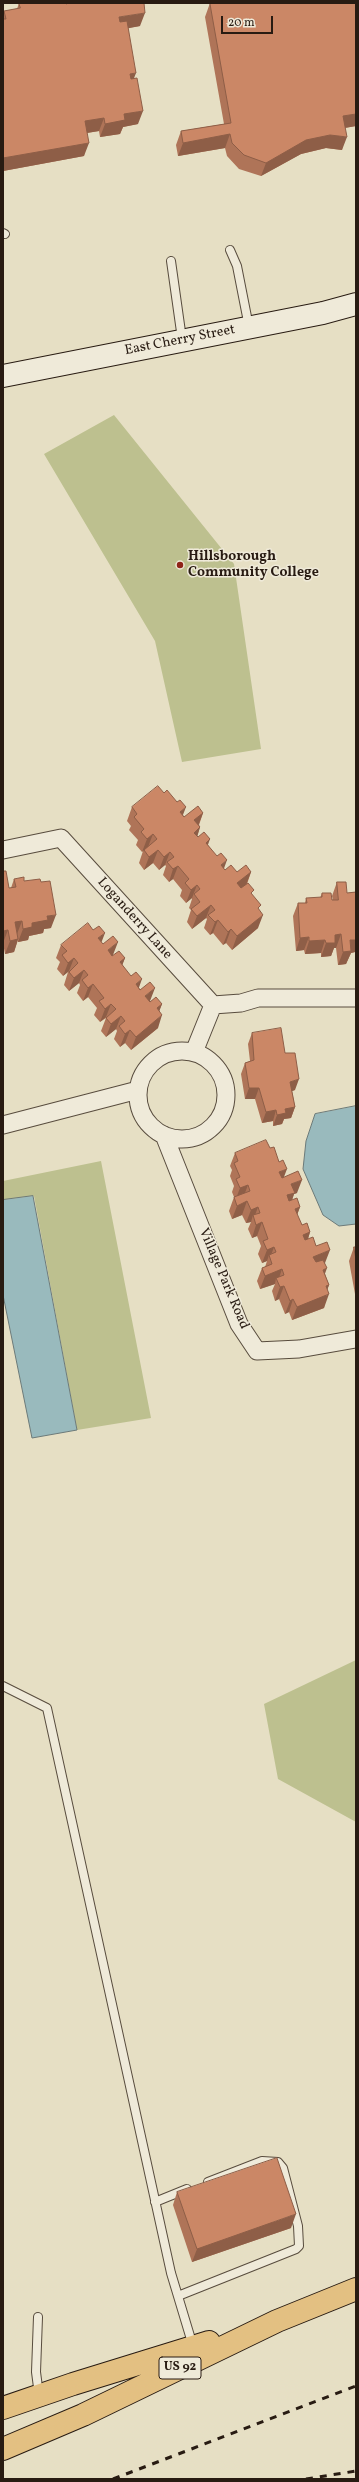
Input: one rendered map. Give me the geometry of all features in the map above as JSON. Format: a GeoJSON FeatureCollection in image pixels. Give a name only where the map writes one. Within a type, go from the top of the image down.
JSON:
{"type":"FeatureCollection","features":[{"type":"Feature","properties":{"kind":"main road","name":"US 92"},"geometry":{"type":"LineString","coordinates":[[3,2449],[83,2415],[278,2321],[356,2289]]}},
{"type":"Feature","properties":{"kind":"main road","name":"US 92"},"geometry":{"type":"LineString","coordinates":[[3,2408],[278,2321]]}},
{"type":"Feature","properties":{"kind":"street","name":"East Cherry Street"},"geometry":{"type":"LineString","coordinates":[[3,376],[323,313],[356,304]]}},
{"type":"Feature","properties":{"kind":"street","name":"Loganderry Lane"},"geometry":{"type":"LineString","coordinates":[[3,850],[60,838],[213,1005]]}},
{"type":"Feature","properties":{"kind":"street"},"geometry":{"type":"LineString","coordinates":[[194,1052],[213,1005],[241,1003],[258,998],[356,998]]}},
{"type":"Feature","properties":{"kind":"street","name":"Village Park Road"},"geometry":{"type":"LineString","coordinates":[[186,1050],[194,1052],[212,1062],[221,1074],[226,1087],[226,1102],[221,1116],[212,1128],[200,1136],[186,1139],[164,1135],[152,1127],[139,1109],[139,1080],[147,1067],[158,1057],[171,1051],[186,1050]]}},
{"type":"Feature","properties":{"kind":"street"},"geometry":{"type":"LineString","coordinates":[[3,1125],[138,1090]]}},
{"type":"Feature","properties":{"kind":"street","name":"Village Park Road"},"geometry":{"type":"LineString","coordinates":[[164,1135],[239,1324],[258,1351],[299,1349],[356,1339]]}},
{"type":"Feature","properties":{"kind":"lane"},"geometry":{"type":"LineString","coordinates":[[230,250],[236,266],[249,328]]}},
{"type":"Feature","properties":{"kind":"lane"},"geometry":{"type":"LineString","coordinates":[[170,261],[183,341]]}},
{"type":"Feature","properties":{"kind":"lane"},"geometry":{"type":"LineString","coordinates":[[3,1686],[47,1708],[155,2202],[178,2296],[193,2347]]}},
{"type":"Feature","properties":{"kind":"lane"},"geometry":{"type":"LineString","coordinates":[[155,2202],[262,2162],[278,2162],[283,2168],[298,2226],[298,2246],[296,2249],[178,2296]]}},
{"type":"Feature","properties":{"kind":"lane"},"geometry":{"type":"LineString","coordinates":[[38,2317],[36,2372],[39,2396]]}},
{"type":"Feature","properties":{"kind":"green space"},"geometry":{"type":"Polygon","coordinates":[[[114,415],[234,564],[261,749],[182,762],[155,641],[44,454],[114,415]]]}},
{"type":"Feature","properties":{"kind":"green space"},"geometry":{"type":"Polygon","coordinates":[[[101,1161],[151,1418],[77,1430],[34,1196],[3,1200],[3,1181],[101,1161]]]}},
{"type":"Feature","properties":{"kind":"green space"},"geometry":{"type":"Polygon","coordinates":[[[356,1660],[356,1822],[278,1779],[264,1704],[356,1660]]]}},
{"type":"Feature","properties":{"kind":"water"},"geometry":{"type":"Polygon","coordinates":[[[356,1106],[356,1224],[339,1226],[323,1215],[303,1169],[306,1141],[315,1114],[356,1106]]]}},
{"type":"Feature","properties":{"kind":"water"},"geometry":{"type":"Polygon","coordinates":[[[33,1196],[77,1430],[32,1438],[3,1295],[3,1200],[33,1196]]]}},
{"type":"Feature","properties":{"kind":"building"},"geometry":{"type":"Polygon","coordinates":[[[19,3],[144,3],[145,13],[119,17],[120,22],[127,21],[136,73],[130,74],[131,79],[137,78],[143,111],[124,114],[125,120],[105,124],[104,118],[85,121],[89,143],[3,158],[3,19],[6,19],[4,11],[20,8],[19,3]]]}},
{"type":"Feature","properties":{"kind":"building"},"geometry":{"type":"Polygon","coordinates":[[[356,3],[356,114],[343,116],[347,137],[330,135],[306,140],[266,163],[244,155],[232,143],[230,134],[183,143],[181,131],[231,123],[210,4],[356,3]]]}},
{"type":"Feature","properties":{"kind":"building"},"geometry":{"type":"Polygon","coordinates":[[[158,786],[164,793],[167,790],[177,802],[180,800],[186,807],[180,812],[184,817],[198,806],[203,813],[194,820],[200,827],[194,833],[198,837],[204,832],[210,839],[206,843],[217,856],[221,853],[227,860],[221,865],[225,870],[231,865],[237,872],[246,865],[251,872],[237,883],[241,888],[248,883],[254,890],[251,893],[261,905],[258,908],[263,915],[237,936],[231,929],[228,932],[218,920],[215,922],[208,915],[215,910],[211,905],[197,916],[191,909],[200,902],[194,894],[200,889],[197,885],[191,890],[185,883],[189,879],[178,866],[173,869],[167,862],[174,857],[170,852],[164,857],[158,850],[149,857],[144,850],[157,839],[153,834],[147,839],[141,832],[144,829],[134,817],[137,814],[132,807],[158,786]]]}},
{"type":"Feature","properties":{"kind":"building"},"geometry":{"type":"Polygon","coordinates":[[[3,871],[6,871],[9,888],[16,887],[14,879],[24,877],[24,881],[40,879],[41,882],[50,881],[56,915],[47,916],[48,920],[32,923],[32,927],[23,929],[22,921],[15,922],[18,939],[10,941],[8,930],[3,931],[3,871]]]}},
{"type":"Feature","properties":{"kind":"building"},"geometry":{"type":"Polygon","coordinates":[[[337,882],[346,882],[347,893],[356,892],[356,940],[350,940],[351,951],[343,952],[341,934],[335,935],[335,943],[326,943],[325,940],[309,941],[309,937],[300,938],[298,903],[307,903],[306,898],[322,897],[322,893],[331,893],[332,900],[338,900],[337,882]]]}},
{"type":"Feature","properties":{"kind":"building"},"geometry":{"type":"Polygon","coordinates":[[[88,923],[93,930],[99,926],[105,933],[98,938],[103,944],[113,936],[118,942],[108,950],[112,956],[119,951],[125,958],[120,962],[131,976],[136,972],[142,979],[136,984],[140,990],[150,982],[155,988],[145,996],[150,1002],[156,997],[162,1004],[157,1008],[162,1015],[136,1037],[130,1030],[125,1034],[119,1026],[125,1021],[121,1016],[111,1024],[106,1018],[116,1009],[111,1004],[105,1009],[99,1001],[104,998],[93,984],[88,988],[82,980],[88,975],[84,970],[74,978],[69,972],[78,963],[74,958],[68,963],[62,955],[67,951],[61,945],[88,923]]]}},
{"type":"Feature","properties":{"kind":"building"},"geometry":{"type":"Polygon","coordinates":[[[281,1028],[285,1053],[295,1053],[299,1079],[290,1082],[295,1107],[285,1109],[286,1113],[277,1115],[276,1110],[266,1112],[259,1088],[249,1088],[245,1063],[254,1060],[252,1033],[281,1028]]]}},
{"type":"Feature","properties":{"kind":"building"},"geometry":{"type":"Polygon","coordinates":[[[266,1140],[270,1148],[274,1147],[279,1162],[283,1160],[287,1169],[279,1172],[282,1178],[298,1171],[302,1180],[291,1184],[295,1193],[287,1195],[289,1201],[297,1198],[300,1207],[295,1209],[302,1225],[307,1223],[310,1232],[303,1235],[305,1240],[313,1237],[316,1246],[327,1242],[330,1250],[313,1257],[316,1262],[323,1260],[327,1268],[323,1270],[329,1285],[326,1286],[329,1294],[297,1307],[293,1299],[290,1301],[284,1286],[280,1287],[276,1278],[284,1275],[282,1269],[265,1276],[262,1268],[272,1264],[269,1255],[276,1252],[274,1247],[267,1250],[263,1241],[268,1239],[262,1222],[256,1225],[253,1215],[260,1213],[258,1207],[251,1210],[247,1201],[237,1206],[234,1197],[250,1191],[248,1185],[240,1188],[236,1179],[240,1177],[234,1163],[238,1161],[235,1153],[266,1140]]]}},
{"type":"Feature","properties":{"kind":"building"},"geometry":{"type":"Polygon","coordinates":[[[354,1247],[356,1247],[356,1259],[354,1247]]]}},
{"type":"Feature","properties":{"kind":"building"},"geometry":{"type":"Polygon","coordinates":[[[277,2158],[296,2214],[197,2249],[177,2192],[277,2158]]]}},
{"type":"Feature","properties":{"kind":"railway"},"geometry":{"type":"LineString","coordinates":[[113,2479],[356,2386]]}},
{"type":"Feature","properties":{"kind":"railway"},"geometry":{"type":"LineString","coordinates":[[306,2479],[356,2471]]}},
{"type":"Feature","properties":{"kind":"place","name":"Hillsborough Community College"},"geometry":{"type":"Point","coordinates":[180,565]}}]}
